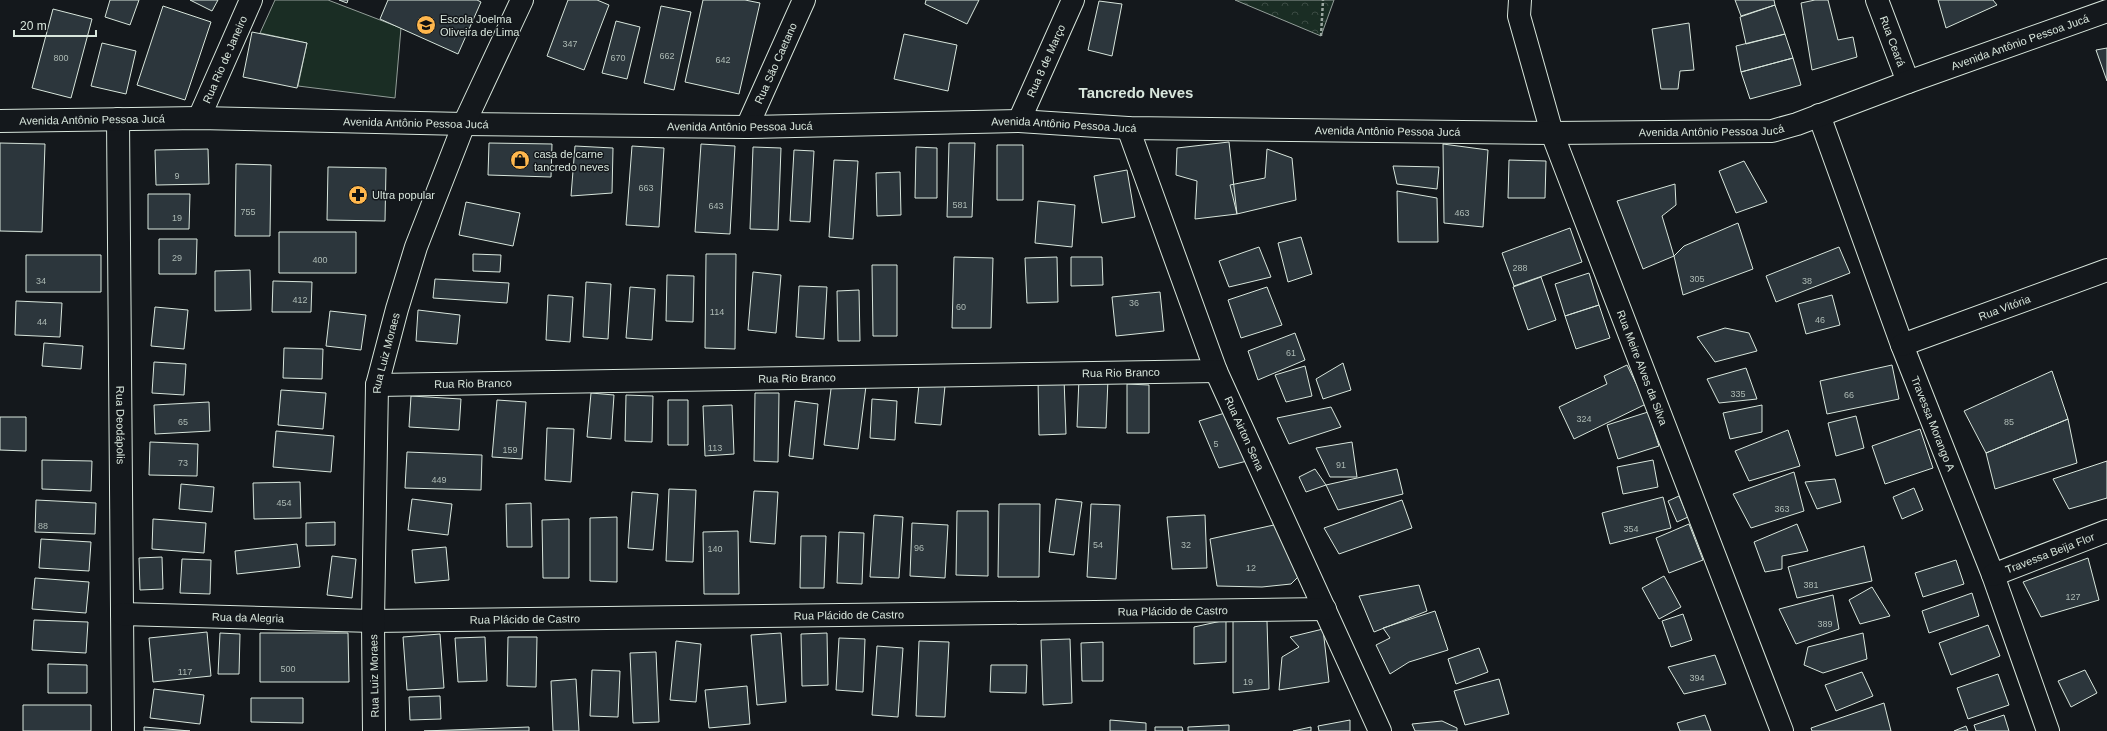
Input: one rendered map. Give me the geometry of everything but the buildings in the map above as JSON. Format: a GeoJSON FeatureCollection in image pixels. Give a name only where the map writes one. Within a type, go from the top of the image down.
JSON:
{"type":"FeatureCollection","features":[{"type":"Feature","properties":{"kind":"street","name":"Rua Rio de Janeiro"},"geometry":{"type":"LineString","coordinates":[[199,118],[252,0]]}},
{"type":"Feature","properties":{"kind":"street","name":"Rua Luiz Moraes"},"geometry":{"type":"LineString","coordinates":[[374,731],[373,621],[377,385],[416,247],[464,124],[522,0]]}},
{"type":"Feature","properties":{"kind":"street","name":"Rua São Caetano"},"geometry":{"type":"LineString","coordinates":[[747,127],[804,0]]}},
{"type":"Feature","properties":{"kind":"street","name":"Rua 8 de Março"},"geometry":{"type":"LineString","coordinates":[[1019,121],[1073,0]]}},
{"type":"Feature","properties":{"kind":"street","name":"Rua Meire Alves da Silva"},"geometry":{"type":"LineString","coordinates":[[1520,0],[1518,16],[1552,133],[1782,731]]}},
{"type":"Feature","properties":{"kind":"street","name":"Rua Ceará"},"geometry":{"type":"LineString","coordinates":[[1877,0],[1908,82]]}},
{"type":"Feature","properties":{"kind":"street","name":"Avenida Antônio Pessoa Jucá"},"geometry":{"type":"LineString","coordinates":[[0,121],[199,118],[464,124],[747,127],[1019,121],[1128,128],[1552,133],[1772,131],[1797,124],[1908,82],[2107,11]]}},
{"type":"Feature","properties":{"kind":"street","name":"Travessa Morango A"},"geometry":{"type":"LineString","coordinates":[[1819,115],[1902,345],[1993,575],[2048,731]]}},
{"type":"Feature","properties":{"kind":"street","name":"Rua Deodápolis"},"geometry":{"type":"LineString","coordinates":[[118,119],[124,731]]}},
{"type":"Feature","properties":{"kind":"street","name":"Rua Airton Sena"},"geometry":{"type":"LineString","coordinates":[[1128,128],[1216,371],[1380,731]]}},
{"type":"Feature","properties":{"kind":"street","name":"Rua Vitória"},"geometry":{"type":"LineString","coordinates":[[1902,345],[2107,270]]}},
{"type":"Feature","properties":{"kind":"street","name":"Rua Rio Branco"},"geometry":{"type":"LineString","coordinates":[[377,385],[1216,371]]}},
{"type":"Feature","properties":{"kind":"street","name":"Travessa Beija Flor"},"geometry":{"type":"LineString","coordinates":[[1993,575],[2107,531]]}},
{"type":"Feature","properties":{"kind":"street","name":"Rua Plácido de Castro"},"geometry":{"type":"LineString","coordinates":[[373,621],[1325,609]]}},
{"type":"Feature","properties":{"kind":"street","name":"Rua da Alegria"},"geometry":{"type":"LineString","coordinates":[[122,614],[373,621]]}},
{"type":"Feature","properties":{"kind":"path"},"geometry":{"type":"LineString","coordinates":[[1321,36],[1323,0]]}},
{"type":"Feature","properties":{"kind":"green space"},"geometry":{"type":"Polygon","coordinates":[[[275,0],[328,0],[401,28],[395,98],[298,86],[307,43],[260,33],[275,0]]]}},
{"type":"Feature","properties":{"kind":"green space"},"geometry":{"type":"Polygon","coordinates":[[[1235,0],[1334,0],[1321,36],[1235,0]]]}},
{"type":"Feature","properties":{"kind":"place","name":"Escola Joelma Oliveira de Lima"},"geometry":{"type":"Point","coordinates":[426,25]}},
{"type":"Feature","properties":{"kind":"place","name":"casa de carne tancredo neves"},"geometry":{"type":"Point","coordinates":[520,160]}},
{"type":"Feature","properties":{"kind":"place","name":"Ultra popular"},"geometry":{"type":"Point","coordinates":[358,195]}},
{"type":"Feature","properties":{"kind":"district","name":"Tancredo Neves"},"geometry":{"type":"Point","coordinates":[1136,92]}}]}
